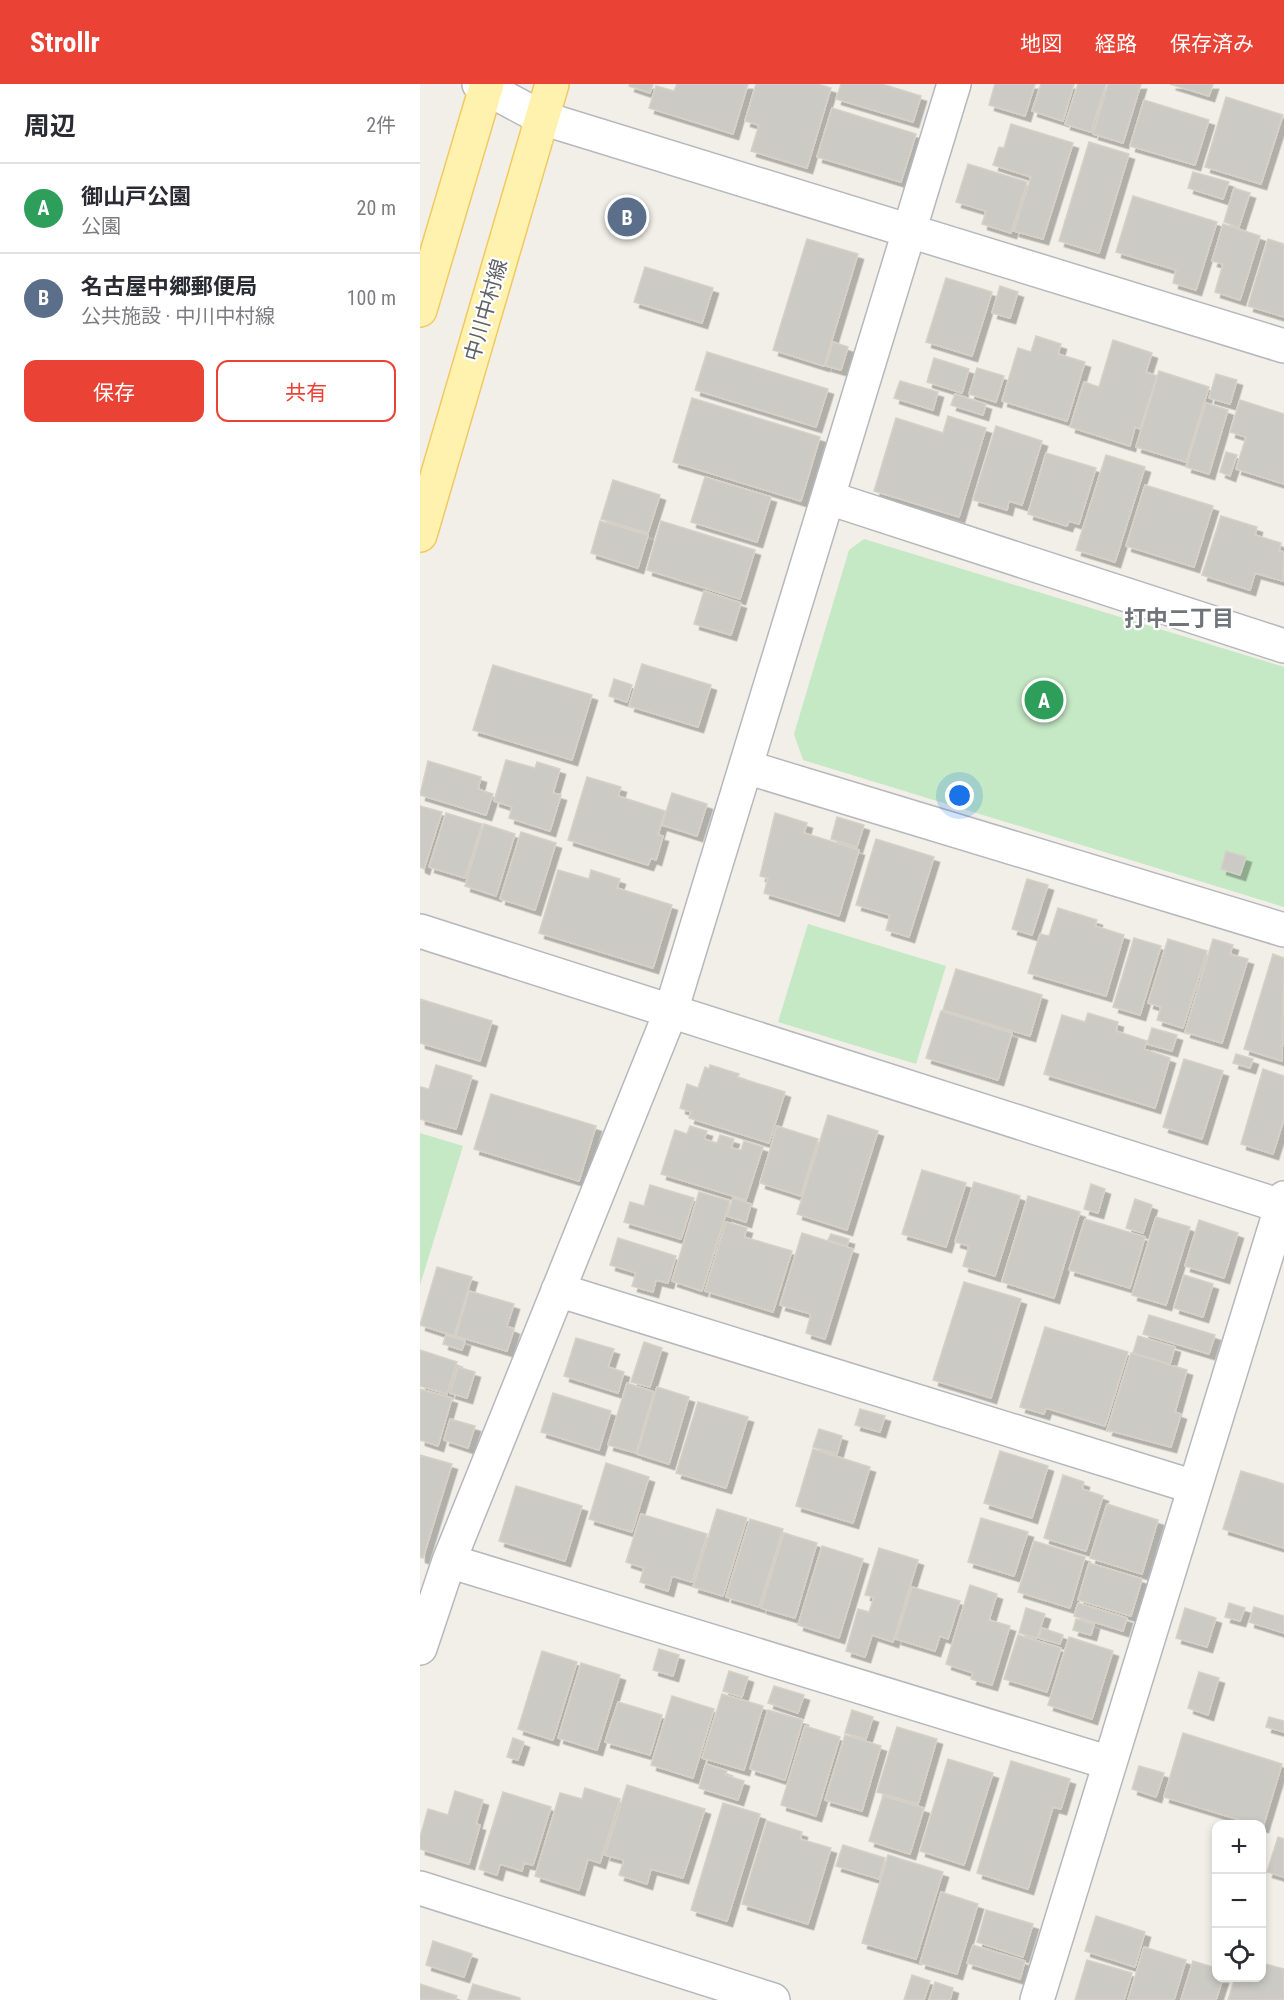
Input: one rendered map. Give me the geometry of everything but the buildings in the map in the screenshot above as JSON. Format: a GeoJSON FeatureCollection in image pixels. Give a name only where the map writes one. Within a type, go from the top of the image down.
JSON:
{"type":"FeatureCollection","features":[{"type":"Feature","properties":{"kind":"main road","name":"中川中村線"},"geometry":{"type":"LineString","coordinates":[[420,535],[552,84]]}},
{"type":"Feature","properties":{"kind":"main road"},"geometry":{"type":"LineString","coordinates":[[420,310],[484,85]]}},
{"type":"Feature","properties":{"kind":"street"},"geometry":{"type":"LineString","coordinates":[[420,1648],[448,1561],[671,1011],[911,232],[954,84]]}},
{"type":"Feature","properties":{"kind":"street"},"geometry":{"type":"LineString","coordinates":[[484,85],[542,118],[1284,346]]}},
{"type":"Feature","properties":{"kind":"street"},"geometry":{"type":"LineString","coordinates":[[829,498],[1284,646]]}},
{"type":"Feature","properties":{"kind":"street"},"geometry":{"type":"LineString","coordinates":[[746,767],[1284,930]]}},
{"type":"Feature","properties":{"kind":"street"},"geometry":{"type":"LineString","coordinates":[[420,931],[1283,1204],[1036,2000]]}},
{"type":"Feature","properties":{"kind":"street"},"geometry":{"type":"LineString","coordinates":[[558,1290],[1194,1487]]}},
{"type":"Feature","properties":{"kind":"street"},"geometry":{"type":"LineString","coordinates":[[448,1561],[1110,1763]]}},
{"type":"Feature","properties":{"kind":"street"},"geometry":{"type":"LineString","coordinates":[[420,1888],[773,2000]]}},
{"type":"Feature","properties":{"kind":"green space"},"geometry":{"type":"Polygon","coordinates":[[[864,539],[1284,667],[1284,907],[803,760],[794,734],[849,550],[864,539]]]}},
{"type":"Feature","properties":{"kind":"green space"},"geometry":{"type":"Polygon","coordinates":[[[808,924],[946,966],[916,1064],[778,1022],[808,924]]]}},
{"type":"Feature","properties":{"kind":"green space"},"geometry":{"type":"Polygon","coordinates":[[[420,1133],[463,1146],[420,1285],[420,1133]]]}},
{"type":"Feature","properties":{"kind":"place","name":"名古屋中郷郵便局"},"geometry":{"type":"Point","coordinates":[627,217]}},
{"type":"Feature","properties":{"kind":"place","name":"御山戸公園"},"geometry":{"type":"Point","coordinates":[1044,700]}},
{"type":"Feature","properties":{"kind":"district","name":"打中二丁目"},"geometry":{"type":"Point","coordinates":[1179,618]}}]}
